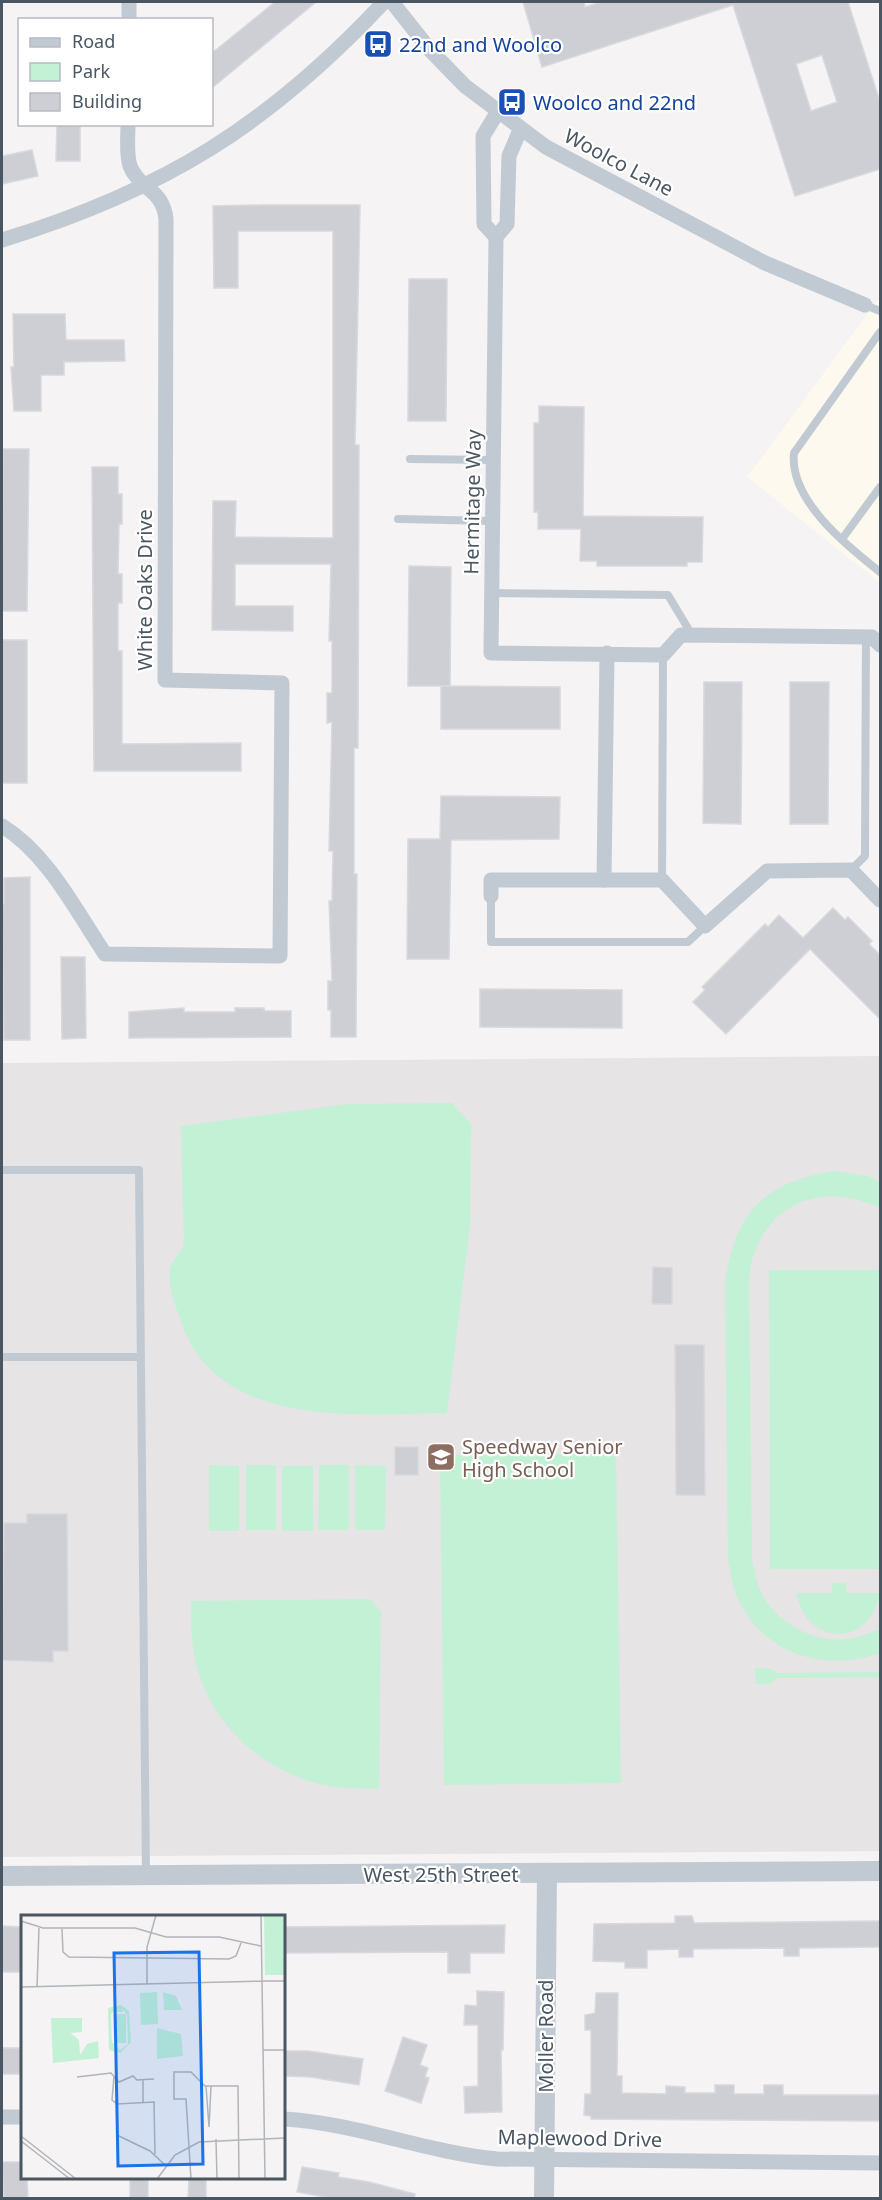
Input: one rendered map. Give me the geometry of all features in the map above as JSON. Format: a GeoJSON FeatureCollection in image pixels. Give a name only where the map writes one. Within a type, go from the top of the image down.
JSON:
{"type":"FeatureCollection","features":[{"type":"Feature","properties":{"kind":"street"},"geometry":{"type":"LineString","coordinates":[[129,2],[129,18]]}},
{"type":"Feature","properties":{"kind":"street"},"geometry":{"type":"LineString","coordinates":[[2,240],[82,214],[146,186],[219,144],[284,98],[336,53],[384,2]]}},
{"type":"Feature","properties":{"kind":"street","name":"Woolco Lane"},"geometry":{"type":"LineString","coordinates":[[392,2],[441,62],[497,113],[520,130],[571,161],[765,263],[865,305]]}},
{"type":"Feature","properties":{"kind":"street","name":"Hermitage Way"},"geometry":{"type":"LineString","coordinates":[[496,237],[484,224],[483,136],[497,113]]}},
{"type":"Feature","properties":{"kind":"street","name":"White Oaks Drive"},"geometry":{"type":"LineString","coordinates":[[2,826],[38,856],[105,954],[280,956],[282,683],[165,680],[166,219],[160,200],[131,168],[128,154],[128,126]]}},
{"type":"Feature","properties":{"kind":"street","name":"Hermitage Way"},"geometry":{"type":"LineString","coordinates":[[520,130],[508,156],[507,224],[496,237],[491,653],[663,655]]}},
{"type":"Feature","properties":{"kind":"street"},"geometry":{"type":"LineString","coordinates":[[663,655],[681,635],[872,637],[880,645]]}},
{"type":"Feature","properties":{"kind":"street"},"geometry":{"type":"LineString","coordinates":[[604,880],[607,653]]}},
{"type":"Feature","properties":{"kind":"street"},"geometry":{"type":"LineString","coordinates":[[491,896],[491,880],[662,880],[705,926],[767,871],[851,870],[880,900]]}},
{"type":"Feature","properties":{"kind":"street","name":"West 25th Street"},"geometry":{"type":"LineString","coordinates":[[2,1876],[880,1871]]}},
{"type":"Feature","properties":{"kind":"street","name":"Moller Road"},"geometry":{"type":"LineString","coordinates":[[544,2199],[547,1873]]}},
{"type":"Feature","properties":{"kind":"street"},"geometry":{"type":"LineString","coordinates":[[2,2117],[21,2117]]}},
{"type":"Feature","properties":{"kind":"street","name":"Maplewood Drive"},"geometry":{"type":"LineString","coordinates":[[285,2119],[338,2126],[454,2153],[497,2159],[880,2163]]}},
{"type":"Feature","properties":{"kind":"lane"},"geometry":{"type":"LineString","coordinates":[[865,305],[880,311]]}},
{"type":"Feature","properties":{"kind":"lane"},"geometry":{"type":"LineString","coordinates":[[880,332],[794,453],[792,469],[796,480],[821,519],[880,572]]}},
{"type":"Feature","properties":{"kind":"lane"},"geometry":{"type":"LineString","coordinates":[[410,459],[493,460]]}},
{"type":"Feature","properties":{"kind":"lane"},"geometry":{"type":"LineString","coordinates":[[842,539],[880,487]]}},
{"type":"Feature","properties":{"kind":"lane"},"geometry":{"type":"LineString","coordinates":[[398,519],[492,521]]}},
{"type":"Feature","properties":{"kind":"lane"},"geometry":{"type":"LineString","coordinates":[[492,593],[668,595],[692,635]]}},
{"type":"Feature","properties":{"kind":"lane"},"geometry":{"type":"LineString","coordinates":[[851,870],[865,856],[866,637]]}},
{"type":"Feature","properties":{"kind":"lane"},"geometry":{"type":"LineString","coordinates":[[662,880],[663,655]]}},
{"type":"Feature","properties":{"kind":"lane"},"geometry":{"type":"LineString","coordinates":[[491,896],[491,942],[688,942],[705,926]]}},
{"type":"Feature","properties":{"kind":"lane"},"geometry":{"type":"LineString","coordinates":[[2,1170],[139,1170],[146,1875]]}},
{"type":"Feature","properties":{"kind":"lane"},"geometry":{"type":"LineString","coordinates":[[2,1357],[141,1357]]}},
{"type":"Feature","properties":{"kind":"shaded area"},"geometry":{"type":"Polygon","coordinates":[[[880,297],[880,583],[747,477],[880,297]]]}},
{"type":"Feature","properties":{"kind":"shaded area","name":"Speedway Senior High School"},"geometry":{"type":"Polygon","coordinates":[[[880,1056],[880,1851],[2,1857],[2,1063],[880,1056]]]}},
{"type":"Feature","properties":{"kind":"green space"},"geometry":{"type":"Polygon","coordinates":[[[452,1103],[471,1124],[470,1225],[447,1413],[335,1413],[297,1409],[261,1400],[229,1384],[202,1360],[183,1327],[171,1291],[170,1269],[182,1248],[184,1238],[181,1126],[348,1104],[452,1103]]]}},
{"type":"Feature","properties":{"kind":"green space"},"geometry":{"type":"Polygon","coordinates":[[[834,1171],[868,1176],[880,1182],[880,1208],[842,1197],[823,1197],[789,1208],[775,1219],[763,1235],[752,1260],[749,1282],[752,1561],[759,1588],[766,1601],[775,1612],[798,1629],[812,1635],[840,1640],[880,1629],[880,1653],[859,1659],[838,1661],[797,1654],[779,1645],[762,1633],[748,1617],[734,1589],[728,1561],[725,1282],[737,1236],[757,1204],[789,1183],[834,1171]]]}},
{"type":"Feature","properties":{"kind":"green space"},"geometry":{"type":"Polygon","coordinates":[[[769,1270],[880,1270],[880,1569],[770,1569],[769,1270]]]}},
{"type":"Feature","properties":{"kind":"green space"},"geometry":{"type":"Polygon","coordinates":[[[616,1453],[621,1783],[444,1785],[440,1455],[616,1453]]]}},
{"type":"Feature","properties":{"kind":"green space"},"geometry":{"type":"Polygon","coordinates":[[[209,1465],[239,1466],[239,1531],[209,1531],[209,1465]]]}},
{"type":"Feature","properties":{"kind":"green space"},"geometry":{"type":"Polygon","coordinates":[[[246,1465],[276,1465],[276,1530],[246,1530],[246,1465]]]}},
{"type":"Feature","properties":{"kind":"green space"},"geometry":{"type":"Polygon","coordinates":[[[319,1465],[349,1465],[349,1530],[318,1530],[319,1465]]]}},
{"type":"Feature","properties":{"kind":"green space"},"geometry":{"type":"Polygon","coordinates":[[[355,1465],[386,1466],[385,1530],[355,1530],[355,1465]]]}},
{"type":"Feature","properties":{"kind":"green space"},"geometry":{"type":"Polygon","coordinates":[[[282,1466],[313,1466],[313,1531],[282,1531],[282,1466]]]}},
{"type":"Feature","properties":{"kind":"green space"},"geometry":{"type":"Polygon","coordinates":[[[832,1583],[846,1583],[846,1593],[880,1593],[874,1611],[864,1624],[852,1631],[838,1634],[825,1631],[812,1624],[802,1611],[796,1593],[832,1593],[832,1583]]]}},
{"type":"Feature","properties":{"kind":"green space"},"geometry":{"type":"Polygon","coordinates":[[[370,1599],[381,1611],[379,1789],[328,1786],[286,1772],[266,1761],[233,1732],[208,1695],[194,1656],[191,1601],[370,1599]]]}},
{"type":"Feature","properties":{"kind":"green space"},"geometry":{"type":"Polygon","coordinates":[[[755,1668],[770,1668],[778,1673],[880,1672],[880,1677],[777,1678],[770,1684],[756,1684],[755,1668]]]}},
{"type":"Feature","properties":{"kind":"building"},"geometry":{"type":"Polygon","coordinates":[[[275,2],[316,2],[213,87],[213,52],[275,2]]]}},
{"type":"Feature","properties":{"kind":"building"},"geometry":{"type":"Polygon","coordinates":[[[523,2],[584,2],[585,7],[601,2],[848,2],[880,102],[880,169],[795,196],[733,5],[542,67],[523,2]],[[822,55],[796,64],[811,111],[837,102],[822,55]]]}},
{"type":"Feature","properties":{"kind":"building"},"geometry":{"type":"Polygon","coordinates":[[[57,126],[80,126],[80,161],[56,161],[57,126]]]}},
{"type":"Feature","properties":{"kind":"building"},"geometry":{"type":"Polygon","coordinates":[[[32,150],[38,176],[2,184],[2,156],[32,150]]]}},
{"type":"Feature","properties":{"kind":"building"},"geometry":{"type":"Polygon","coordinates":[[[360,205],[355,445],[359,445],[358,748],[354,748],[354,874],[357,874],[356,1037],[331,1037],[331,1010],[328,1010],[328,981],[332,981],[329,901],[332,901],[333,851],[329,851],[332,722],[327,723],[327,693],[332,693],[332,641],[329,641],[331,564],[235,564],[235,606],[293,606],[293,631],[212,630],[213,501],[236,501],[235,537],[333,538],[333,231],[238,231],[238,288],[214,288],[213,206],[360,205]]]}},
{"type":"Feature","properties":{"kind":"building"},"geometry":{"type":"Polygon","coordinates":[[[409,279],[447,279],[446,421],[408,421],[409,279]]]}},
{"type":"Feature","properties":{"kind":"building"},"geometry":{"type":"Polygon","coordinates":[[[13,314],[65,314],[66,340],[124,340],[125,361],[64,362],[64,375],[41,375],[41,411],[14,411],[11,367],[14,367],[13,314]]]}},
{"type":"Feature","properties":{"kind":"building"},"geometry":{"type":"Polygon","coordinates":[[[539,406],[584,407],[583,516],[703,517],[702,562],[687,562],[687,566],[597,566],[597,561],[580,561],[581,529],[538,529],[538,512],[534,512],[534,423],[539,423],[539,406]]]}},
{"type":"Feature","properties":{"kind":"building"},"geometry":{"type":"Polygon","coordinates":[[[3,449],[29,449],[27,611],[2,611],[3,449]]]}},
{"type":"Feature","properties":{"kind":"building"},"geometry":{"type":"Polygon","coordinates":[[[92,467],[118,467],[118,494],[122,494],[118,574],[122,574],[122,603],[118,603],[118,651],[122,651],[122,744],[241,743],[241,771],[94,771],[92,467]]]}},
{"type":"Feature","properties":{"kind":"building"},"geometry":{"type":"Polygon","coordinates":[[[409,566],[451,567],[450,686],[408,686],[409,566]]]}},
{"type":"Feature","properties":{"kind":"building"},"geometry":{"type":"Polygon","coordinates":[[[2,640],[27,640],[27,783],[2,783],[2,640]]]}},
{"type":"Feature","properties":{"kind":"building"},"geometry":{"type":"Polygon","coordinates":[[[704,682],[742,682],[741,824],[703,823],[704,682]]]}},
{"type":"Feature","properties":{"kind":"building"},"geometry":{"type":"Polygon","coordinates":[[[790,682],[829,682],[828,824],[790,824],[790,682]]]}},
{"type":"Feature","properties":{"kind":"building"},"geometry":{"type":"Polygon","coordinates":[[[441,686],[560,687],[560,729],[441,729],[441,686]]]}},
{"type":"Feature","properties":{"kind":"building"},"geometry":{"type":"Polygon","coordinates":[[[441,796],[560,797],[559,839],[451,840],[449,959],[407,959],[408,839],[440,839],[441,796]]]}},
{"type":"Feature","properties":{"kind":"building"},"geometry":{"type":"Polygon","coordinates":[[[30,877],[30,1040],[4,1040],[2,904],[4,904],[4,878],[30,877]]]}},
{"type":"Feature","properties":{"kind":"building"},"geometry":{"type":"Polygon","coordinates":[[[833,908],[845,920],[848,917],[872,941],[869,944],[880,955],[880,1019],[810,949],[726,1034],[693,1002],[705,990],[702,987],[765,924],[768,927],[779,915],[803,938],[833,908]]]}},
{"type":"Feature","properties":{"kind":"building"},"geometry":{"type":"Polygon","coordinates":[[[61,957],[85,957],[86,1038],[62,1039],[61,957]]]}},
{"type":"Feature","properties":{"kind":"building"},"geometry":{"type":"Polygon","coordinates":[[[480,989],[622,990],[622,1028],[480,1027],[480,989]]]}},
{"type":"Feature","properties":{"kind":"building"},"geometry":{"type":"Polygon","coordinates":[[[184,1008],[184,1012],[235,1012],[235,1008],[291,1011],[291,1037],[129,1038],[129,1012],[184,1008]]]}},
{"type":"Feature","properties":{"kind":"building"},"geometry":{"type":"Polygon","coordinates":[[[653,1267],[672,1268],[672,1304],[652,1304],[653,1267]]]}},
{"type":"Feature","properties":{"kind":"building"},"geometry":{"type":"Polygon","coordinates":[[[675,1345],[704,1345],[705,1495],[676,1495],[675,1345]]]}},
{"type":"Feature","properties":{"kind":"building"},"geometry":{"type":"Polygon","coordinates":[[[395,1447],[418,1447],[418,1475],[395,1475],[395,1447]]]}},
{"type":"Feature","properties":{"kind":"building"},"geometry":{"type":"Polygon","coordinates":[[[27,1514],[67,1514],[68,1651],[53,1651],[53,1662],[2,1660],[4,1523],[27,1523],[27,1514]]]}},
{"type":"Feature","properties":{"kind":"building"},"geometry":{"type":"Polygon","coordinates":[[[675,1916],[692,1916],[694,1923],[880,1921],[880,1947],[799,1948],[799,1956],[784,1956],[784,1948],[693,1949],[693,1957],[679,1957],[679,1949],[647,1950],[647,1968],[625,1968],[625,1962],[593,1961],[594,1924],[675,1923],[675,1916]]]}},
{"type":"Feature","properties":{"kind":"building"},"geometry":{"type":"Polygon","coordinates":[[[505,1925],[504,1953],[470,1953],[470,1973],[448,1973],[448,1952],[285,1953],[285,1927],[505,1925]]]}},
{"type":"Feature","properties":{"kind":"building"},"geometry":{"type":"Polygon","coordinates":[[[2,1926],[21,1927],[21,1972],[2,1972],[2,1926]]]}},
{"type":"Feature","properties":{"kind":"building"},"geometry":{"type":"Polygon","coordinates":[[[477,1991],[504,1992],[503,2050],[501,2050],[502,2112],[465,2113],[464,2087],[478,2086],[478,2025],[464,2025],[465,2005],[477,2006],[477,1991]]]}},
{"type":"Feature","properties":{"kind":"building"},"geometry":{"type":"Polygon","coordinates":[[[596,1993],[618,1993],[617,2076],[622,2076],[622,2093],[666,2094],[666,2086],[685,2087],[685,2093],[715,2093],[715,2085],[734,2085],[734,2094],[764,2094],[764,2085],[783,2085],[783,2095],[880,2095],[880,2121],[591,2119],[591,2116],[584,2115],[585,2094],[591,2094],[591,2030],[585,2030],[585,2015],[595,2013],[596,1993]]]}},
{"type":"Feature","properties":{"kind":"building"},"geometry":{"type":"Polygon","coordinates":[[[403,2037],[427,2045],[420,2065],[428,2068],[425,2077],[429,2078],[421,2103],[385,2091],[403,2037]]]}},
{"type":"Feature","properties":{"kind":"building"},"geometry":{"type":"Polygon","coordinates":[[[2,2048],[21,2048],[21,2074],[2,2074],[2,2048]]]}},
{"type":"Feature","properties":{"kind":"building"},"geometry":{"type":"Polygon","coordinates":[[[285,2051],[308,2051],[363,2059],[359,2085],[310,2077],[285,2076],[285,2051]]]}},
{"type":"Feature","properties":{"kind":"building"},"geometry":{"type":"Polygon","coordinates":[[[2,2162],[21,2162],[21,2179],[27,2179],[28,2199],[4,2199],[2,2162]]]}},
{"type":"Feature","properties":{"kind":"building"},"geometry":{"type":"Polygon","coordinates":[[[302,2167],[339,2173],[338,2177],[369,2182],[415,2194],[414,2199],[335,2199],[297,2192],[302,2167]]]}},
{"type":"Feature","properties":{"kind":"building"},"geometry":{"type":"Polygon","coordinates":[[[130,2179],[148,2179],[148,2199],[130,2199],[130,2179]]]}},
{"type":"Feature","properties":{"kind":"building"},"geometry":{"type":"Polygon","coordinates":[[[189,2179],[206,2179],[206,2198],[188,2198],[189,2179]]]}},
{"type":"Feature","properties":{"kind":"place","name":"22nd and Woolco"},"geometry":{"type":"Point","coordinates":[378,44]}},
{"type":"Feature","properties":{"kind":"place","name":"Woolco and 22nd"},"geometry":{"type":"Point","coordinates":[512,102]}},
{"type":"Feature","properties":{"kind":"place","name":"Speedway Senior High School"},"geometry":{"type":"Point","coordinates":[441,1457]}}]}
